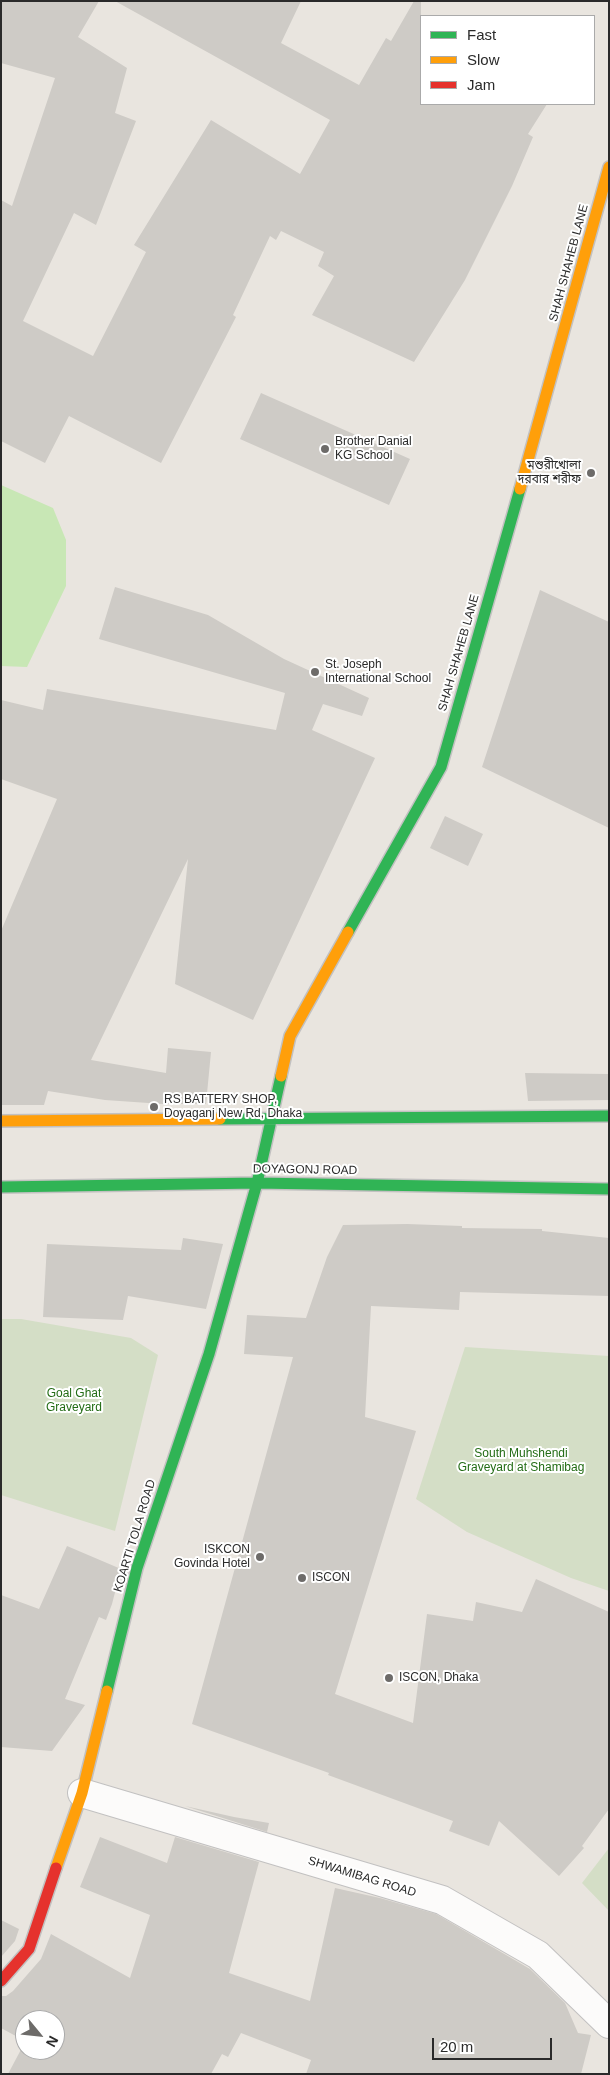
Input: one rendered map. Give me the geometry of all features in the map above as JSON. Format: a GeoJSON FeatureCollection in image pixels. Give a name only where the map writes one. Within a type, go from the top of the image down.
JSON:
{"type":"FeatureCollection","features":[{"type":"Feature","properties":{"kind":"street","name":"SHAH SHAHEB LANE"},"geometry":{"type":"LineString","coordinates":[[271,1118],[290,1036],[441,767],[571,310],[609,167]]}},
{"type":"Feature","properties":{"kind":"street"},"geometry":{"type":"LineString","coordinates":[[1,1120],[609,1116]]}},
{"type":"Feature","properties":{"kind":"street","name":"KOARTI TOLA ROAD"},"geometry":{"type":"LineString","coordinates":[[1,1982],[29,1948],[82,1793],[137,1568],[209,1354],[257,1183],[271,1118]]}},
{"type":"Feature","properties":{"kind":"street","name":"DOYAGONJ ROAD"},"geometry":{"type":"LineString","coordinates":[[1,1187],[257,1183],[609,1189]]}},
{"type":"Feature","properties":{"kind":"street","name":"SHWAMIBAG ROAD"},"geometry":{"type":"LineString","coordinates":[[82,1793],[442,1900],[538,1955],[609,2024]]}},
{"type":"Feature","properties":{"kind":"green space"},"geometry":{"type":"Polygon","coordinates":[[[1,485],[53,508],[66,540],[66,586],[27,667],[1,666],[1,485]]]}},
{"type":"Feature","properties":{"kind":"green space","name":"Goal Ghat Graveyard"},"geometry":{"type":"Polygon","coordinates":[[[1,1319],[21,1319],[131,1338],[158,1355],[115,1531],[1,1495],[1,1319]]]}},
{"type":"Feature","properties":{"kind":"green space","name":"South Muhshendi Graveyard at Shamibag"},"geometry":{"type":"Polygon","coordinates":[[[465,1347],[609,1356],[609,1591],[571,1578],[467,1532],[416,1499],[465,1347]]]}},
{"type":"Feature","properties":{"kind":"green space"},"geometry":{"type":"Polygon","coordinates":[[[609,1848],[609,1911],[582,1883],[609,1848]]]}},
{"type":"Feature","properties":{"kind":"building"},"geometry":{"type":"Polygon","coordinates":[[[1,1],[99,1],[78,37],[127,68],[115,113],[136,121],[96,225],[74,213],[23,321],[93,356],[146,252],[134,245],[211,120],[300,174],[330,120],[115,1],[301,1],[281,43],[359,85],[386,38],[391,41],[414,1],[421,1],[420,105],[546,105],[528,134],[533,137],[512,186],[465,280],[414,362],[312,315],[334,276],[318,266],[324,252],[281,231],[276,240],[270,236],[233,315],[236,317],[161,463],[69,416],[45,463],[1,441],[1,200],[12,206],[55,78],[1,63],[1,1]]]}},
{"type":"Feature","properties":{"kind":"building","name":"Brother Danial KG School"},"geometry":{"type":"Polygon","coordinates":[[[261,393],[410,459],[389,505],[240,439],[261,393]]]}},
{"type":"Feature","properties":{"kind":"building"},"geometry":{"type":"Polygon","coordinates":[[[115,587],[208,615],[284,659],[369,698],[362,716],[323,704],[312,730],[375,758],[253,1020],[175,984],[188,859],[91,1060],[166,1073],[168,1048],[211,1052],[206,1104],[163,1104],[105,1100],[48,1091],[44,1105],[1,1105],[1,931],[57,799],[1,779],[1,700],[43,710],[47,689],[276,730],[285,693],[99,639],[115,587]]]}},
{"type":"Feature","properties":{"kind":"building"},"geometry":{"type":"Polygon","coordinates":[[[540,590],[609,622],[609,828],[482,767],[540,590]]]}},
{"type":"Feature","properties":{"kind":"building"},"geometry":{"type":"Polygon","coordinates":[[[445,816],[483,834],[468,866],[430,848],[445,816]]]}},
{"type":"Feature","properties":{"kind":"building"},"geometry":{"type":"Polygon","coordinates":[[[525,1073],[609,1074],[609,1100],[528,1101],[525,1073]]]}},
{"type":"Feature","properties":{"kind":"building","name":"ISCON, Dhaka"},"geometry":{"type":"Polygon","coordinates":[[[407,1224],[462,1226],[462,1228],[542,1229],[542,1231],[609,1238],[609,1296],[460,1292],[459,1310],[371,1306],[365,1417],[416,1431],[335,1694],[413,1723],[427,1614],[473,1621],[476,1602],[522,1612],[536,1579],[609,1612],[609,1809],[582,1846],[584,1848],[559,1876],[499,1821],[489,1846],[449,1831],[453,1821],[328,1775],[329,1773],[192,1724],[293,1357],[244,1354],[247,1315],[306,1318],[327,1257],[343,1225],[407,1224]]]}},
{"type":"Feature","properties":{"kind":"building"},"geometry":{"type":"Polygon","coordinates":[[[183,1238],[223,1244],[206,1309],[128,1296],[123,1320],[43,1317],[47,1244],[181,1250],[183,1238]]]}},
{"type":"Feature","properties":{"kind":"building"},"geometry":{"type":"Polygon","coordinates":[[[67,1546],[121,1569],[106,1620],[99,1617],[65,1699],[85,1705],[52,1751],[1,1747],[1,1595],[39,1609],[67,1546]]]}},
{"type":"Feature","properties":{"kind":"building"},"geometry":{"type":"Polygon","coordinates":[[[185,1806],[269,1823],[267,1832],[185,1806]]]}},
{"type":"Feature","properties":{"kind":"building"},"geometry":{"type":"Polygon","coordinates":[[[100,1837],[167,1863],[175,1837],[259,1862],[229,1973],[310,2001],[335,1888],[380,1898],[436,1914],[530,1969],[565,2003],[578,2033],[591,2035],[581,2074],[306,2074],[311,2060],[241,2033],[228,2057],[222,2054],[211,2074],[8,2074],[15,2060],[65,2060],[65,2010],[15,2010],[15,2036],[1,2028],[1,1996],[6,1996],[13,1991],[41,1959],[51,1934],[130,1978],[150,1915],[80,1887],[100,1837]]]}},
{"type":"Feature","properties":{"kind":"building"},"geometry":{"type":"Polygon","coordinates":[[[1,1920],[19,1929],[15,1941],[1,1957],[1,1920]]]}},
{"type":"Feature","properties":{"kind":"traffic: fast"},"geometry":{"type":"LineString","coordinates":[[348,932],[441,767],[520,489]]}},
{"type":"Feature","properties":{"kind":"traffic: fast"},"geometry":{"type":"LineString","coordinates":[[107,1691],[137,1568],[209,1354],[257,1183],[281,1076]]}},
{"type":"Feature","properties":{"kind":"traffic: fast"},"geometry":{"type":"LineString","coordinates":[[220,1119],[609,1116]]}},
{"type":"Feature","properties":{"kind":"traffic: fast"},"geometry":{"type":"LineString","coordinates":[[1,1187],[257,1183],[609,1189]]}},
{"type":"Feature","properties":{"kind":"traffic: slow"},"geometry":{"type":"LineString","coordinates":[[520,489],[609,167]]}},
{"type":"Feature","properties":{"kind":"traffic: slow"},"geometry":{"type":"LineString","coordinates":[[281,1076],[290,1036],[348,932]]}},
{"type":"Feature","properties":{"kind":"traffic: slow"},"geometry":{"type":"LineString","coordinates":[[1,1121],[220,1119]]}},
{"type":"Feature","properties":{"kind":"traffic: slow"},"geometry":{"type":"LineString","coordinates":[[56,1868],[82,1793],[107,1691]]}},
{"type":"Feature","properties":{"kind":"traffic: jam"},"geometry":{"type":"LineString","coordinates":[[1,1981],[29,1949],[56,1868]]}},
{"type":"Feature","properties":{"kind":"place","name":"Brother Danial KG School"},"geometry":{"type":"Point","coordinates":[325,449]}},
{"type":"Feature","properties":{"kind":"place","name":"মশুরীখোলা দরবার শরীফ"},"geometry":{"type":"Point","coordinates":[591,473]}},
{"type":"Feature","properties":{"kind":"place","name":"St. Joseph International School"},"geometry":{"type":"Point","coordinates":[315,672]}},
{"type":"Feature","properties":{"kind":"place","name":"RS BATTERY SHOP, Doyaganj New Rd, Dhaka"},"geometry":{"type":"Point","coordinates":[154,1107]}},
{"type":"Feature","properties":{"kind":"place","name":"ISKCON Govinda Hotel"},"geometry":{"type":"Point","coordinates":[260,1557]}},
{"type":"Feature","properties":{"kind":"place","name":"ISCON"},"geometry":{"type":"Point","coordinates":[302,1578]}},
{"type":"Feature","properties":{"kind":"place","name":"ISCON, Dhaka"},"geometry":{"type":"Point","coordinates":[389,1678]}}]}
